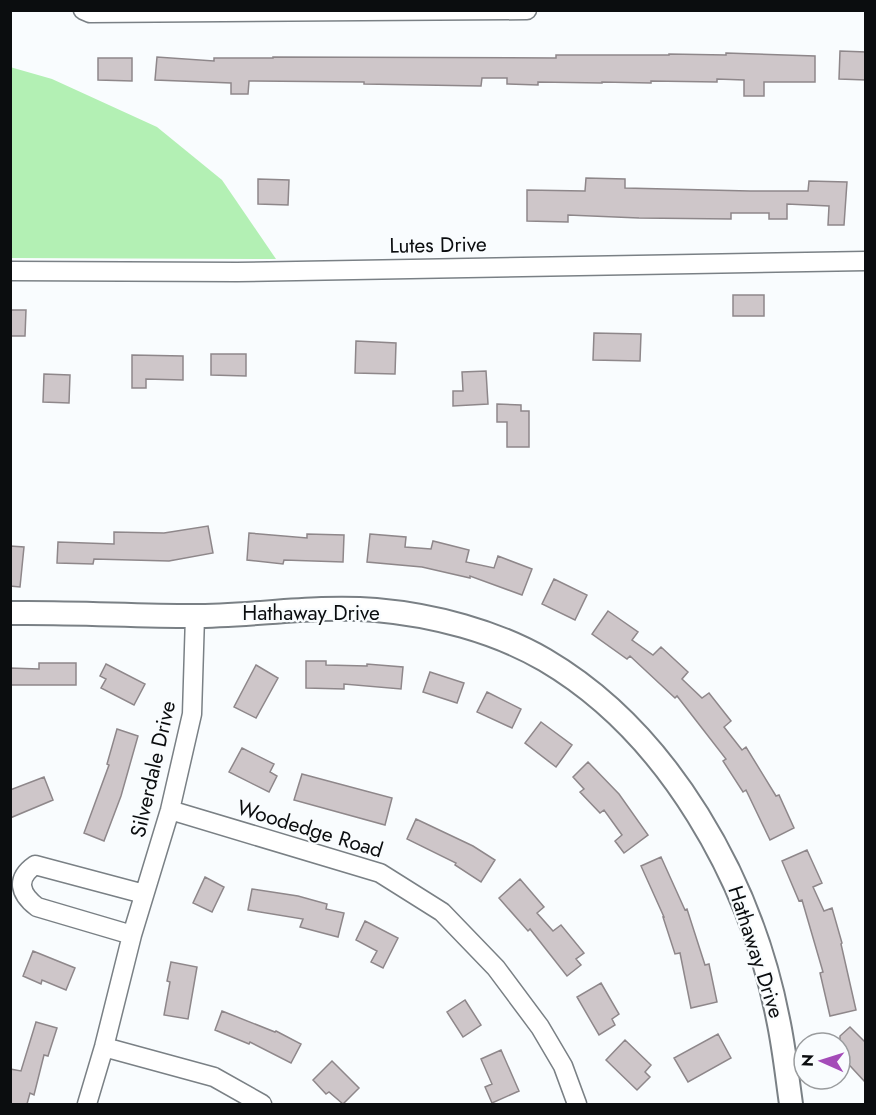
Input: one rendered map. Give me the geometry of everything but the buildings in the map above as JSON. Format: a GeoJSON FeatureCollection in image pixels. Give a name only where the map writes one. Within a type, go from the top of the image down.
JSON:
{"type":"FeatureCollection","features":[{"type":"Feature","properties":{"kind":"street"},"geometry":{"type":"LineString","coordinates":[[83,10],[90,14],[526,10]]}},
{"type":"Feature","properties":{"kind":"street","name":"Lutes Drive"},"geometry":{"type":"LineString","coordinates":[[10,271],[237,272],[866,261]]}},
{"type":"Feature","properties":{"kind":"street","name":"Hathaway Drive"},"geometry":{"type":"LineString","coordinates":[[10,613],[195,616],[320,609],[376,610],[469,628],[508,642],[545,660],[591,692],[633,729],[667,770],[702,821],[731,877],[749,919],[771,988],[791,1104]]}},
{"type":"Feature","properties":{"kind":"street","name":"Silverdale Drive"},"geometry":{"type":"LineString","coordinates":[[87,1104],[132,935],[170,810],[192,714],[195,616]]}},
{"type":"Feature","properties":{"kind":"street","name":"Woodedge Road"},"geometry":{"type":"LineString","coordinates":[[170,810],[380,873],[442,912],[496,968],[540,1027],[562,1066],[578,1104]]}},
{"type":"Feature","properties":{"kind":"street"},"geometry":{"type":"LineString","coordinates":[[132,935],[37,907],[26,898],[21,887],[26,872],[35,866],[144,894]]}},
{"type":"Feature","properties":{"kind":"street"},"geometry":{"type":"LineString","coordinates":[[104,1047],[214,1077],[262,1104]]}},
{"type":"Feature","properties":{"kind":"green space"},"geometry":{"type":"Polygon","coordinates":[[[10,67],[52,79],[157,127],[222,180],[276,259],[11,258],[10,67]]]}}]}
